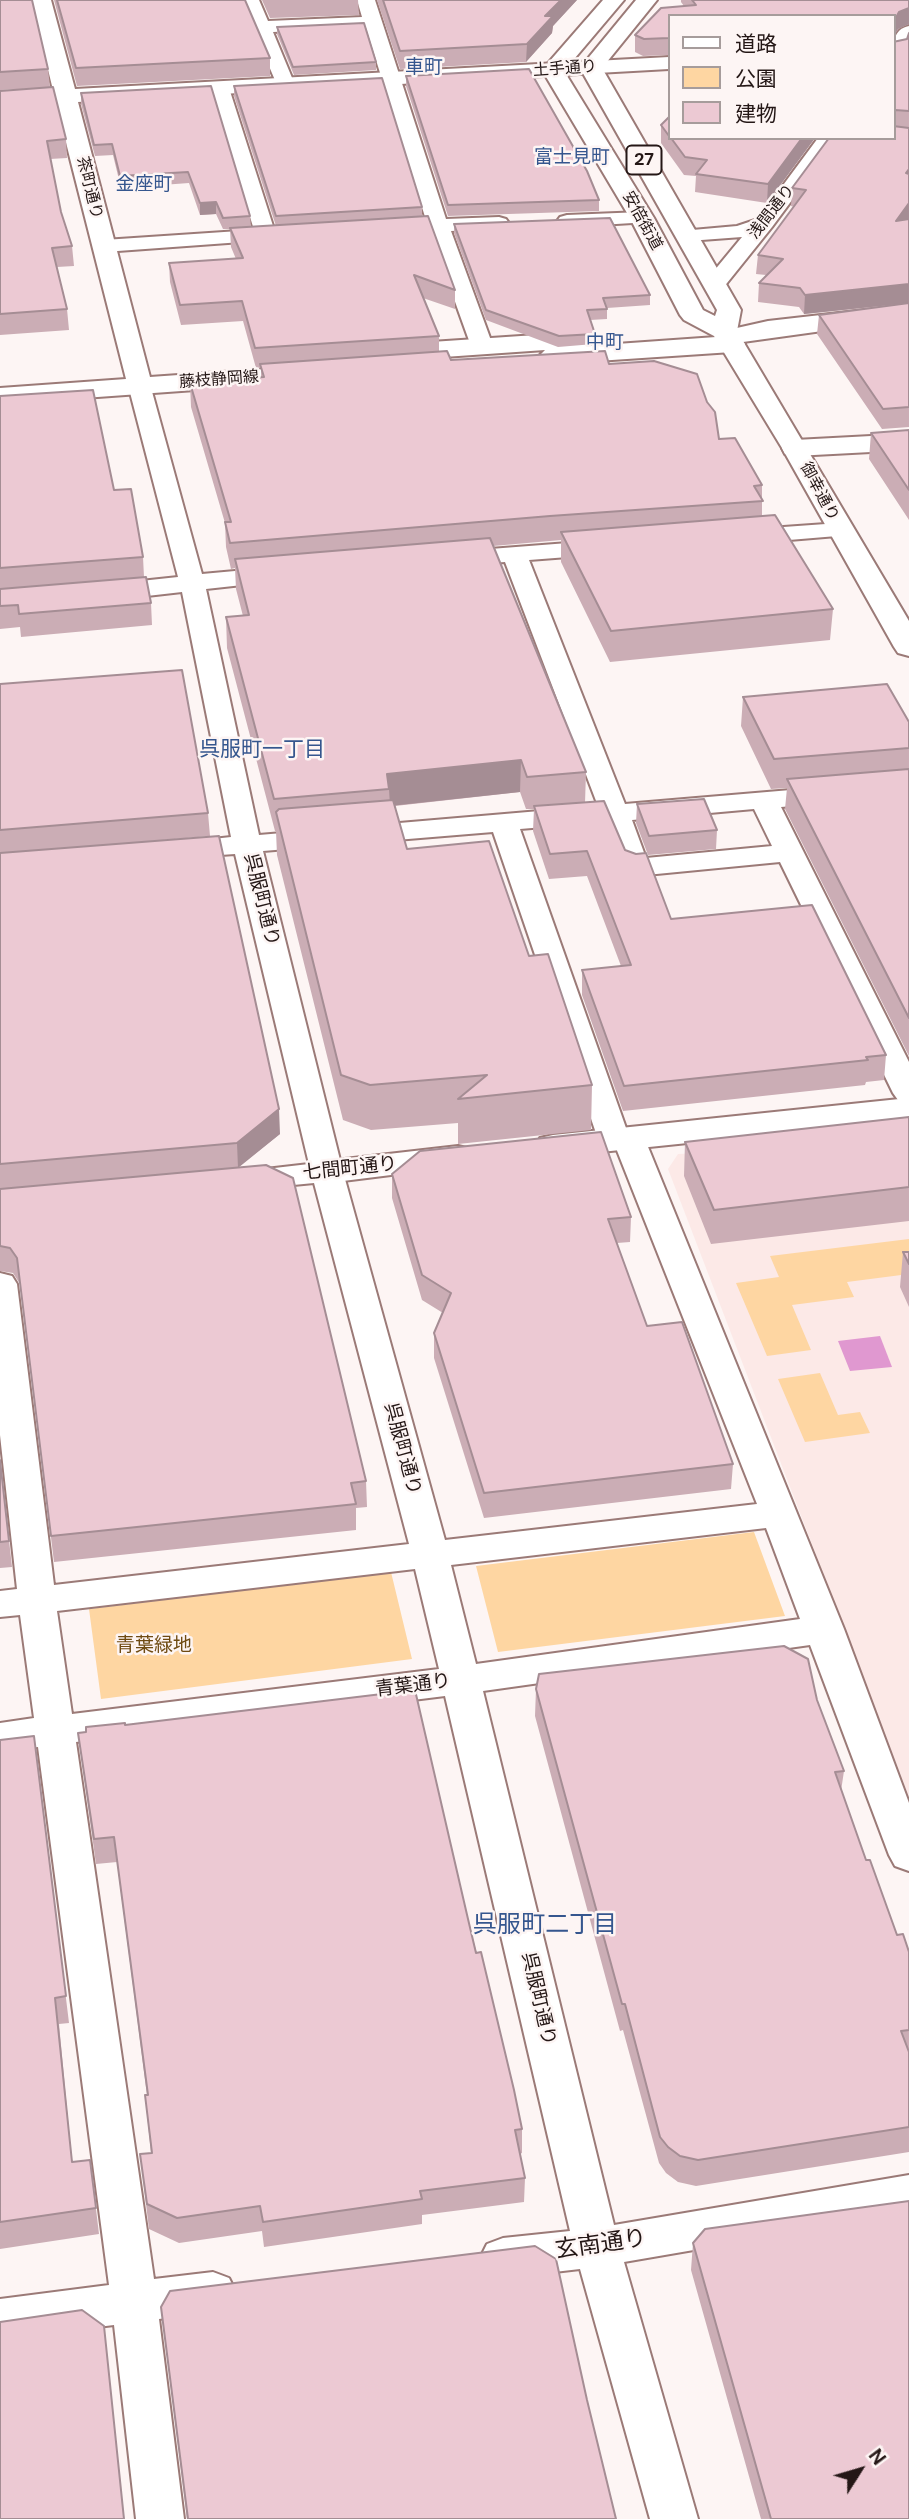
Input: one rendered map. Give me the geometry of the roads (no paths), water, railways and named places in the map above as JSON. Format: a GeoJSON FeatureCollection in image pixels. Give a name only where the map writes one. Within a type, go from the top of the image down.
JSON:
{"type":"FeatureCollection","features":[{"type":"Feature","properties":{"kind":"main road","name":"茶町通り"},"geometry":{"type":"LineString","coordinates":[[41,0],[137,377]]}},
{"type":"Feature","properties":{"kind":"main road"},"geometry":{"type":"LineString","coordinates":[[553,70],[614,0]]}},
{"type":"Feature","properties":{"kind":"main road"},"geometry":{"type":"LineString","coordinates":[[591,68],[648,0]]}},
{"type":"Feature","properties":{"kind":"main road","name":"土手通り"},"geometry":{"type":"LineString","coordinates":[[0,100],[668,63]]}},
{"type":"Feature","properties":{"kind":"main road","name":"安倍街道"},"geometry":{"type":"LineString","coordinates":[[553,70],[642,218],[693,316],[728,337],[729,310],[591,68]]}},
{"type":"Feature","properties":{"kind":"main road"},"geometry":{"type":"LineString","coordinates":[[728,337],[482,346],[365,362],[728,337],[768,329],[909,312]]}},
{"type":"Feature","properties":{"kind":"main road","name":"御幸通り"},"geometry":{"type":"LineString","coordinates":[[728,337],[909,648]]}},
{"type":"Feature","properties":{"kind":"main road","name":"藤枝静岡線"},"geometry":{"type":"LineString","coordinates":[[0,378],[137,377],[330,364]]}},
{"type":"Feature","properties":{"kind":"main road","name":"藤枝静岡線"},"geometry":{"type":"LineString","coordinates":[[0,396],[137,377]]}},
{"type":"Feature","properties":{"kind":"main road"},"geometry":{"type":"LineString","coordinates":[[795,448],[909,442]]}},
{"type":"Feature","properties":{"kind":"main road","name":"七間町通り"},"geometry":{"type":"LineString","coordinates":[[327,1172],[621,1138],[909,1109]]}},
{"type":"Feature","properties":{"kind":"street"},"geometry":{"type":"LineString","coordinates":[[250,0],[286,85]]}},
{"type":"Feature","properties":{"kind":"street"},"geometry":{"type":"LineString","coordinates":[[366,0],[438,225],[482,346]]}},
{"type":"Feature","properties":{"kind":"street"},"geometry":{"type":"LineString","coordinates":[[262,27],[372,22]]}},
{"type":"Feature","properties":{"kind":"street"},"geometry":{"type":"LineString","coordinates":[[895,50],[909,31]]}},
{"type":"Feature","properties":{"kind":"street"},"geometry":{"type":"LineString","coordinates":[[220,88],[266,236]]}},
{"type":"Feature","properties":{"kind":"street","name":"浅間通り"},"geometry":{"type":"LineString","coordinates":[[715,283],[765,223],[827,140]]}},
{"type":"Feature","properties":{"kind":"street"},"geometry":{"type":"LineString","coordinates":[[544,222],[642,218]]}},
{"type":"Feature","properties":{"kind":"street"},"geometry":{"type":"LineString","coordinates":[[359,230],[517,223]]}},
{"type":"Feature","properties":{"kind":"street"},"geometry":{"type":"LineString","coordinates":[[688,235],[740,232],[765,223]]}},
{"type":"Feature","properties":{"kind":"street"},"geometry":{"type":"LineString","coordinates":[[104,246],[292,234]]}},
{"type":"Feature","properties":{"kind":"street","name":"呉服町通り"},"geometry":{"type":"LineString","coordinates":[[137,377],[192,582],[247,844],[327,1172],[462,1680],[597,2247],[674,2519]]}},
{"type":"Feature","properties":{"kind":"street"},"geometry":{"type":"LineString","coordinates":[[717,539],[840,530]]}},
{"type":"Feature","properties":{"kind":"street"},"geometry":{"type":"LineString","coordinates":[[433,561],[636,545]]}},
{"type":"Feature","properties":{"kind":"street"},"geometry":{"type":"LineString","coordinates":[[514,554],[612,812],[636,867],[790,853]]}},
{"type":"Feature","properties":{"kind":"street"},"geometry":{"type":"LineString","coordinates":[[79,595],[170,588],[192,582],[298,572]]}},
{"type":"Feature","properties":{"kind":"street"},"geometry":{"type":"LineString","coordinates":[[146,853],[909,788]]}},
{"type":"Feature","properties":{"kind":"street"},"geometry":{"type":"LineString","coordinates":[[764,801],[909,1093]]}},
{"type":"Feature","properties":{"kind":"street"},"geometry":{"type":"LineString","coordinates":[[504,822],[621,1138],[779,1514],[909,1855]]}},
{"type":"Feature","properties":{"kind":"street","name":"七間町通り"},"geometry":{"type":"LineString","coordinates":[[218,1182],[327,1172]]}},
{"type":"Feature","properties":{"kind":"street"},"geometry":{"type":"LineString","coordinates":[[0,1284],[19,1602],[57,1731],[134,2301],[160,2519]]}},
{"type":"Feature","properties":{"kind":"street"},"geometry":{"type":"LineString","coordinates":[[19,1602],[779,1514]]}},
{"type":"Feature","properties":{"kind":"street","name":"青葉通り"},"geometry":{"type":"LineString","coordinates":[[0,1737],[462,1680],[825,1629]]}},
{"type":"Feature","properties":{"kind":"street","name":"玄南通り"},"geometry":{"type":"LineString","coordinates":[[461,2263],[597,2247],[909,2194]]}},
{"type":"Feature","properties":{"kind":"street"},"geometry":{"type":"LineString","coordinates":[[0,2319],[257,2287]]}},
{"type":"Feature","properties":{"kind":"district","name":"車町"},"geometry":{"type":"Point","coordinates":[424,68]}},
{"type":"Feature","properties":{"kind":"district","name":"富士見町"},"geometry":{"type":"Point","coordinates":[572,158]}},
{"type":"Feature","properties":{"kind":"district","name":"金座町"},"geometry":{"type":"Point","coordinates":[144,185]}},
{"type":"Feature","properties":{"kind":"district","name":"中町"},"geometry":{"type":"Point","coordinates":[605,343]}},
{"type":"Feature","properties":{"kind":"district","name":"呉服町一丁目"},"geometry":{"type":"Point","coordinates":[262,750]}},
{"type":"Feature","properties":{"kind":"district","name":"呉服町二丁目"},"geometry":{"type":"Point","coordinates":[545,1926]}},
{"type":"Feature","properties":{"kind":"park label","name":"青葉緑地"},"geometry":{"type":"Point","coordinates":[154,1646]}}]}
